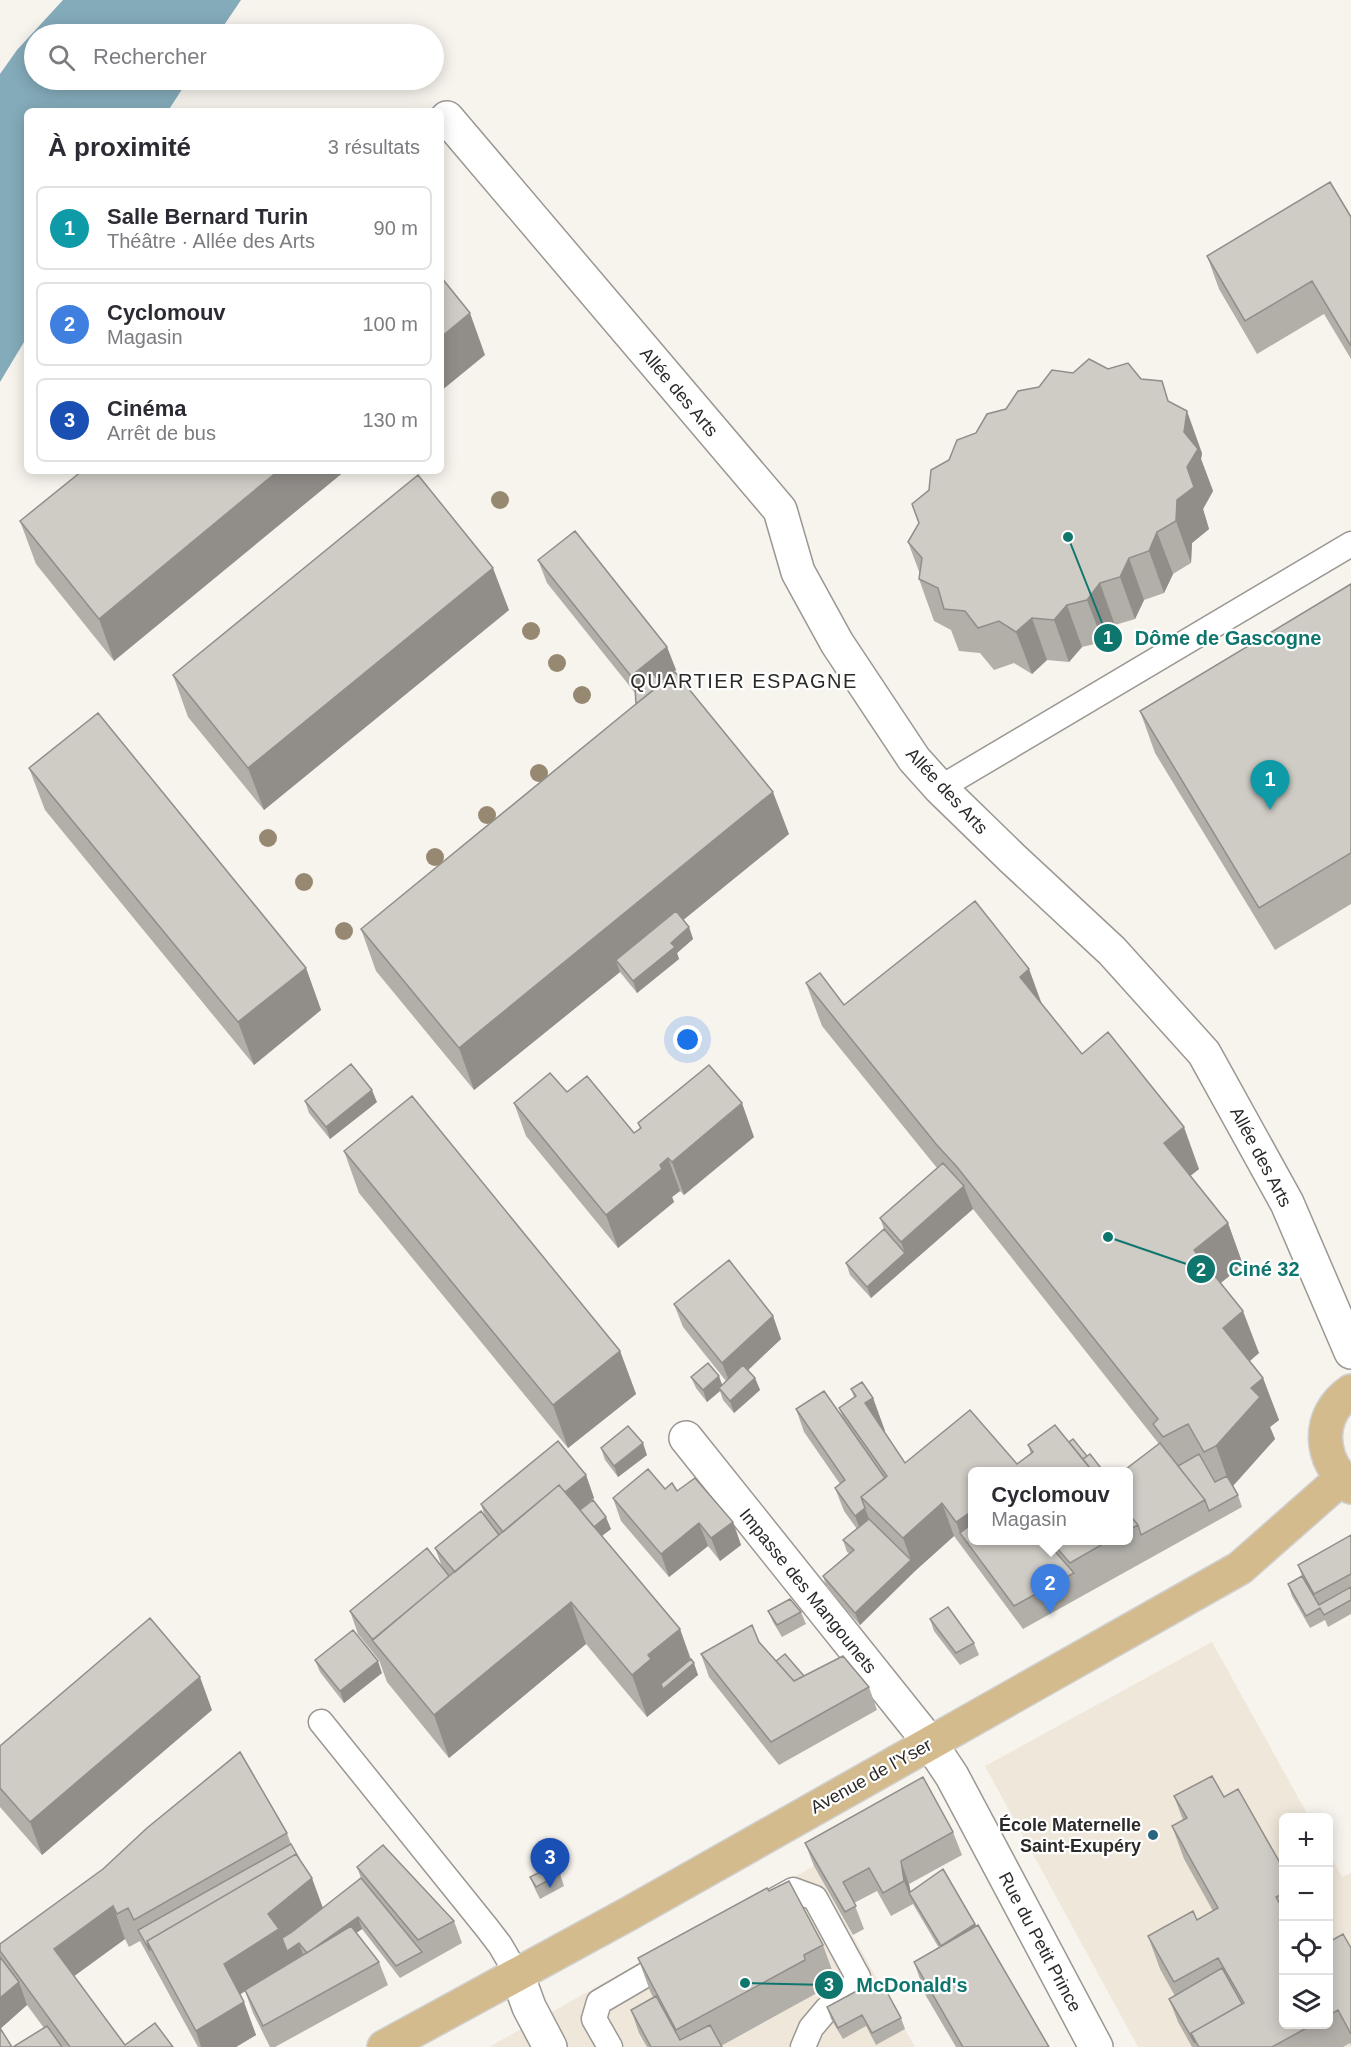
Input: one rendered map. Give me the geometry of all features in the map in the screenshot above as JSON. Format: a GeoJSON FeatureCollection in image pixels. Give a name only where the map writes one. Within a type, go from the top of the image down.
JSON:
{"type":"FeatureCollection","features":[{"type":"Feature","properties":{"kind":"main road"},"geometry":{"type":"LineString","coordinates":[[1346,1483],[1330,1463],[1325,1444],[1327,1425],[1335,1407],[1351,1391]]}},
{"type":"Feature","properties":{"kind":"main road","name":"Avenue de l'Yser"},"geometry":{"type":"LineString","coordinates":[[384,2047],[630,1913],[1240,1568],[1346,1483]]}},
{"type":"Feature","properties":{"kind":"street","name":"Allée des Arts"},"geometry":{"type":"LineString","coordinates":[[447,118],[780,510],[798,572],[837,643],[914,759],[940,788],[1012,858],[1112,951],[1204,1053],[1287,1203],[1351,1352]]}},
{"type":"Feature","properties":{"kind":"street","name":"Impasse des Mangounets"},"geometry":{"type":"LineString","coordinates":[[686,1438],[930,1743]]}},
{"type":"Feature","properties":{"kind":"street","name":"Rue du Petit Prince"},"geometry":{"type":"LineString","coordinates":[[930,1743],[952,1776],[1096,2047]]}},
{"type":"Feature","properties":{"kind":"street"},"geometry":{"type":"LineString","coordinates":[[517,1974],[529,2007],[550,2047]]}},
{"type":"Feature","properties":{"kind":"lane"},"geometry":{"type":"LineString","coordinates":[[940,788],[1351,544]]}},
{"type":"Feature","properties":{"kind":"lane"},"geometry":{"type":"LineString","coordinates":[[321,1722],[487,1928],[517,1974]]}},
{"type":"Feature","properties":{"kind":"lane"},"geometry":{"type":"LineString","coordinates":[[742,1919],[793,1890],[815,1898],[858,1977],[851,1989],[827,2009],[811,2028],[803,2047]]}},
{"type":"Feature","properties":{"kind":"lane"},"geometry":{"type":"LineString","coordinates":[[610,2047],[594,2019],[598,2002],[691,1948]]}},
{"type":"Feature","properties":{"kind":"lane"},"geometry":{"type":"LineString","coordinates":[[816,2022],[822,2047]]}},
{"type":"Feature","properties":{"kind":"shaded area","name":"École Maternelle Saint-Exupéry"},"geometry":{"type":"Polygon","coordinates":[[[1212,1642],[1307,1813],[1279,1813],[1279,2029],[1333,2029],[1333,1860],[1342,1877],[1351,1873],[1351,2047],[1138,2047],[985,1766],[1212,1642]]]}},
{"type":"Feature","properties":{"kind":"shaded area"},"geometry":{"type":"Polygon","coordinates":[[[814,1866],[915,2047],[489,2047],[814,1866]]]}},
{"type":"Feature","properties":{"kind":"water"},"geometry":{"type":"Polygon","coordinates":[[[63,0],[241,0],[225,24],[41,24],[63,0]]]}},
{"type":"Feature","properties":{"kind":"water"},"geometry":{"type":"Polygon","coordinates":[[[24,42],[24,90],[182,90],[170,108],[24,108],[24,342],[0,382],[0,74],[24,42]]]}},
{"type":"Feature","properties":{"kind":"building"},"geometry":{"type":"Polygon","coordinates":[[[1330,182],[1351,217],[1351,346],[1312,281],[1245,321],[1207,256],[1330,182]]]}},
{"type":"Feature","properties":{"kind":"building"},"geometry":{"type":"Polygon","coordinates":[[[444,281],[470,313],[444,335],[444,281]]]}},
{"type":"Feature","properties":{"kind":"building"},"geometry":{"type":"Polygon","coordinates":[[[1089,359],[1108,369],[1128,363],[1141,379],[1162,381],[1168,401],[1187,411],[1184,432],[1198,449],[1187,467],[1194,487],[1177,500],[1176,521],[1157,532],[1149,551],[1129,558],[1120,577],[1100,583],[1087,600],[1067,605],[1054,620],[1032,618],[1016,632],[999,621],[978,628],[965,611],[944,609],[938,588],[919,579],[922,558],[908,542],[919,523],[912,504],[929,490],[931,470],[949,460],[957,440],[976,433],[987,414],[1006,409],[1018,391],[1039,387],[1052,370],[1073,373],[1089,359]]]}},
{"type":"Feature","properties":{"kind":"building"},"geometry":{"type":"Polygon","coordinates":[[[78,474],[274,474],[99,619],[20,521],[78,474]]]}},
{"type":"Feature","properties":{"kind":"building"},"geometry":{"type":"Polygon","coordinates":[[[418,475],[493,568],[248,768],[173,675],[418,475]]]}},
{"type":"Feature","properties":{"kind":"building"},"geometry":{"type":"Polygon","coordinates":[[[575,531],[667,647],[631,676],[538,560],[575,531]]]}},
{"type":"Feature","properties":{"kind":"building"},"geometry":{"type":"Polygon","coordinates":[[[1351,584],[1351,853],[1259,908],[1140,711],[1351,584]]]}},
{"type":"Feature","properties":{"kind":"building"},"geometry":{"type":"Polygon","coordinates":[[[675,672],[773,792],[459,1048],[361,929],[675,672]]]}},
{"type":"Feature","properties":{"kind":"building"},"geometry":{"type":"Polygon","coordinates":[[[653,673],[661,684],[636,704],[635,687],[653,673]]]}},
{"type":"Feature","properties":{"kind":"building"},"geometry":{"type":"Polygon","coordinates":[[[98,713],[306,968],[238,1022],[29,768],[98,713]]]}},
{"type":"Feature","properties":{"kind":"building"},"geometry":{"type":"Polygon","coordinates":[[[975,901],[1029,969],[1020,977],[1082,1054],[1108,1032],[1184,1127],[1164,1143],[1228,1223],[1194,1250],[1243,1311],[1223,1328],[1263,1378],[1251,1388],[1260,1397],[1216,1446],[1204,1452],[1188,1424],[1163,1437],[1153,1424],[1158,1419],[957,1167],[806,983],[820,973],[844,1005],[975,901]]]}},
{"type":"Feature","properties":{"kind":"building"},"geometry":{"type":"Polygon","coordinates":[[[676,911],[689,927],[671,943],[675,947],[633,981],[616,960],[676,911]]]}},
{"type":"Feature","properties":{"kind":"building"},"geometry":{"type":"Polygon","coordinates":[[[351,1064],[372,1090],[326,1127],[305,1101],[351,1064]]]}},
{"type":"Feature","properties":{"kind":"building"},"geometry":{"type":"Polygon","coordinates":[[[709,1065],[742,1103],[672,1162],[668,1158],[660,1165],[662,1169],[606,1215],[514,1103],[550,1073],[567,1092],[587,1076],[634,1133],[641,1128],[638,1123],[709,1065]]]}},
{"type":"Feature","properties":{"kind":"building"},"geometry":{"type":"Polygon","coordinates":[[[412,1096],[620,1351],[553,1405],[344,1151],[412,1096]]]}},
{"type":"Feature","properties":{"kind":"building"},"geometry":{"type":"Polygon","coordinates":[[[943,1163],[964,1186],[901,1242],[880,1218],[943,1163]]]}},
{"type":"Feature","properties":{"kind":"building"},"geometry":{"type":"Polygon","coordinates":[[[884,1229],[905,1253],[867,1287],[846,1263],[884,1229]]]}},
{"type":"Feature","properties":{"kind":"building"},"geometry":{"type":"Polygon","coordinates":[[[729,1260],[773,1316],[722,1363],[674,1304],[729,1260]]]}},
{"type":"Feature","properties":{"kind":"building"},"geometry":{"type":"Polygon","coordinates":[[[708,1363],[719,1376],[703,1390],[691,1377],[708,1363]]]}},
{"type":"Feature","properties":{"kind":"building"},"geometry":{"type":"Polygon","coordinates":[[[743,1365],[755,1378],[730,1401],[719,1388],[743,1365]]]}},
{"type":"Feature","properties":{"kind":"building"},"geometry":{"type":"Polygon","coordinates":[[[862,1382],[873,1398],[865,1403],[905,1463],[970,1410],[1017,1464],[1033,1452],[1028,1445],[1055,1425],[1089,1467],[968,1467],[968,1514],[956,1522],[942,1503],[903,1538],[861,1497],[887,1476],[839,1408],[856,1396],[851,1389],[862,1382]]]}},
{"type":"Feature","properties":{"kind":"building"},"geometry":{"type":"Polygon","coordinates":[[[824,1391],[885,1478],[861,1497],[865,1508],[855,1516],[835,1488],[845,1480],[796,1409],[824,1391]]]}},
{"type":"Feature","properties":{"kind":"building"},"geometry":{"type":"Polygon","coordinates":[[[628,1426],[643,1443],[614,1466],[601,1448],[628,1426]]]}},
{"type":"Feature","properties":{"kind":"building"},"geometry":{"type":"Polygon","coordinates":[[[1073,1439],[1087,1456],[1083,1459],[1069,1442],[1073,1439]]]}},
{"type":"Feature","properties":{"kind":"building"},"geometry":{"type":"Polygon","coordinates":[[[558,1441],[586,1475],[565,1492],[559,1485],[503,1532],[481,1504],[558,1441]]]}},
{"type":"Feature","properties":{"kind":"building"},"geometry":{"type":"Polygon","coordinates":[[[1160,1443],[1205,1500],[1141,1535],[1133,1519],[1133,1467],[1129,1467],[1160,1443]]]}},
{"type":"Feature","properties":{"kind":"building"},"geometry":{"type":"Polygon","coordinates":[[[1090,1454],[1100,1467],[1089,1467],[1083,1459],[1090,1454]]]}},
{"type":"Feature","properties":{"kind":"building"},"geometry":{"type":"Polygon","coordinates":[[[1199,1454],[1215,1482],[1227,1476],[1238,1495],[1209,1511],[1205,1500],[1178,1466],[1199,1454]]]}},
{"type":"Feature","properties":{"kind":"building"},"geometry":{"type":"Polygon","coordinates":[[[648,1469],[665,1489],[672,1483],[677,1491],[695,1478],[733,1522],[711,1538],[699,1523],[661,1554],[613,1498],[648,1469]]]}},
{"type":"Feature","properties":{"kind":"building"},"geometry":{"type":"Polygon","coordinates":[[[559,1485],[680,1629],[648,1655],[651,1659],[632,1675],[571,1602],[434,1715],[372,1640],[559,1485]]]}},
{"type":"Feature","properties":{"kind":"building"},"geometry":{"type":"Polygon","coordinates":[[[593,1500],[606,1517],[594,1527],[580,1510],[593,1500]]]}},
{"type":"Feature","properties":{"kind":"building"},"geometry":{"type":"Polygon","coordinates":[[[481,1511],[499,1535],[455,1572],[435,1548],[481,1511]]]}},
{"type":"Feature","properties":{"kind":"building"},"geometry":{"type":"Polygon","coordinates":[[[869,1519],[911,1560],[855,1613],[823,1576],[854,1550],[843,1540],[869,1519]]]}},
{"type":"Feature","properties":{"kind":"building"},"geometry":{"type":"Polygon","coordinates":[[[968,1527],[968,1544],[960,1533],[968,1527]]]}},
{"type":"Feature","properties":{"kind":"building"},"geometry":{"type":"Polygon","coordinates":[[[1351,1535],[1351,1574],[1314,1594],[1298,1565],[1351,1535]]]}},
{"type":"Feature","properties":{"kind":"building"},"geometry":{"type":"Polygon","coordinates":[[[969,1545],[1049,1545],[1074,1573],[1014,1606],[969,1545]]]}},
{"type":"Feature","properties":{"kind":"building"},"geometry":{"type":"Polygon","coordinates":[[[1054,1545],[1101,1545],[1070,1563],[1054,1545]]]}},
{"type":"Feature","properties":{"kind":"building"},"geometry":{"type":"Polygon","coordinates":[[[427,1548],[449,1576],[373,1640],[350,1611],[427,1548]]]}},
{"type":"Feature","properties":{"kind":"building"},"geometry":{"type":"Polygon","coordinates":[[[1302,1576],[1319,1605],[1351,1587],[1351,1600],[1324,1615],[1320,1608],[1306,1616],[1288,1584],[1302,1576]]]}},
{"type":"Feature","properties":{"kind":"building"},"geometry":{"type":"Polygon","coordinates":[[[790,1599],[801,1612],[777,1625],[768,1611],[790,1599]]]}},
{"type":"Feature","properties":{"kind":"building"},"geometry":{"type":"Polygon","coordinates":[[[948,1607],[974,1643],[956,1653],[930,1619],[948,1607]]]}},
{"type":"Feature","properties":{"kind":"building"},"geometry":{"type":"Polygon","coordinates":[[[150,1618],[200,1677],[30,1822],[0,1788],[0,1746],[150,1618]]]}},
{"type":"Feature","properties":{"kind":"building"},"geometry":{"type":"Polygon","coordinates":[[[752,1625],[759,1642],[794,1681],[843,1656],[869,1687],[771,1742],[701,1654],[752,1625]]]}},
{"type":"Feature","properties":{"kind":"building"},"geometry":{"type":"Polygon","coordinates":[[[353,1630],[378,1661],[340,1691],[315,1660],[353,1630]]]}},
{"type":"Feature","properties":{"kind":"building"},"geometry":{"type":"Polygon","coordinates":[[[785,1654],[804,1676],[794,1681],[776,1661],[785,1654]]]}},
{"type":"Feature","properties":{"kind":"building"},"geometry":{"type":"Polygon","coordinates":[[[691,1659],[694,1663],[663,1689],[661,1684],[691,1659]]]}},
{"type":"Feature","properties":{"kind":"building"},"geometry":{"type":"Polygon","coordinates":[[[240,1752],[287,1833],[134,1920],[128,1908],[117,1914],[113,1906],[54,1949],[125,2045],[155,2023],[173,2047],[70,2047],[0,1951],[0,1944],[103,1869],[147,1828],[240,1752]]]}},
{"type":"Feature","properties":{"kind":"building"},"geometry":{"type":"Polygon","coordinates":[[[1212,1776],[1224,1797],[1238,1789],[1279,1861],[1279,1896],[1276,1897],[1279,1902],[1279,2029],[1305,2029],[1272,2047],[1199,2047],[1191,2033],[1244,2003],[1218,1958],[1174,1982],[1148,1936],[1193,1911],[1197,1920],[1218,1908],[1172,1826],[1187,1818],[1174,1796],[1212,1776]]]}},
{"type":"Feature","properties":{"kind":"building"},"geometry":{"type":"Polygon","coordinates":[[[923,1777],[953,1832],[901,1861],[904,1881],[883,1893],[869,1868],[843,1882],[856,1906],[845,1912],[805,1843],[923,1777]]]}},
{"type":"Feature","properties":{"kind":"building"},"geometry":{"type":"Polygon","coordinates":[[[291,1844],[300,1860],[296,1854],[147,1941],[150,1951],[138,1930],[291,1844]]]}},
{"type":"Feature","properties":{"kind":"building"},"geometry":{"type":"Polygon","coordinates":[[[383,1845],[454,1921],[418,1940],[357,1867],[383,1845]]]}},
{"type":"Feature","properties":{"kind":"building"},"geometry":{"type":"Polygon","coordinates":[[[296,1854],[312,1878],[268,1914],[279,1929],[224,1964],[244,2002],[196,2031],[147,1941],[296,1854]]]}},
{"type":"Feature","properties":{"kind":"building"},"geometry":{"type":"Polygon","coordinates":[[[554,1865],[560,1874],[536,1887],[530,1877],[554,1865]]]}},
{"type":"Feature","properties":{"kind":"building"},"geometry":{"type":"Polygon","coordinates":[[[943,1869],[975,1924],[941,1946],[909,1893],[943,1869]]]}},
{"type":"Feature","properties":{"kind":"building"},"geometry":{"type":"Polygon","coordinates":[[[361,1878],[422,1952],[396,1966],[358,1917],[307,1953],[299,1943],[287,1951],[282,1938],[361,1878]]]}},
{"type":"Feature","properties":{"kind":"building"},"geometry":{"type":"Polygon","coordinates":[[[789,1881],[823,1945],[804,1955],[805,1960],[676,2030],[638,1958],[767,1888],[769,1891],[789,1881]]]}},
{"type":"Feature","properties":{"kind":"building"},"geometry":{"type":"Polygon","coordinates":[[[978,1925],[1049,2047],[963,2047],[914,1962],[978,1925]]]}},
{"type":"Feature","properties":{"kind":"building"},"geometry":{"type":"Polygon","coordinates":[[[351,1926],[379,1962],[263,2026],[245,1990],[351,1926]]]}},
{"type":"Feature","properties":{"kind":"building"},"geometry":{"type":"Polygon","coordinates":[[[1343,1934],[1351,1948],[1351,2034],[1338,2010],[1333,2013],[1333,1940],[1343,1934]]]}},
{"type":"Feature","properties":{"kind":"building"},"geometry":{"type":"Polygon","coordinates":[[[0,1957],[19,1982],[0,1998],[0,1957]]]}},
{"type":"Feature","properties":{"kind":"building"},"geometry":{"type":"Polygon","coordinates":[[[1222,1968],[1242,2004],[1191,2033],[1195,2043],[1169,1999],[1222,1968]]]}},
{"type":"Feature","properties":{"kind":"building"},"geometry":{"type":"Polygon","coordinates":[[[881,1981],[901,2018],[872,2033],[862,2015],[838,2028],[827,2007],[864,1987],[866,1989],[881,1981]]]}},
{"type":"Feature","properties":{"kind":"building"},"geometry":{"type":"Polygon","coordinates":[[[656,1996],[680,2040],[710,2025],[722,2047],[651,2047],[631,2010],[656,1996]]]}},
{"type":"Feature","properties":{"kind":"building"},"geometry":{"type":"Polygon","coordinates":[[[47,2026],[62,2047],[13,2047],[47,2026]]]}},
{"type":"Feature","properties":{"kind":"building"},"geometry":{"type":"Polygon","coordinates":[[[0,2028],[12,2047],[0,2047],[0,2028]]]}},
{"type":"Feature","properties":{"kind":"place","name":"Dôme de Gascogne"},"geometry":{"type":"Point","coordinates":[1068,537]}},
{"type":"Feature","properties":{"kind":"place","name":"Salle Bernard Turin"},"geometry":{"type":"Point","coordinates":[1270,810]}},
{"type":"Feature","properties":{"kind":"place","name":"Ciné 32"},"geometry":{"type":"Point","coordinates":[1108,1237]}},
{"type":"Feature","properties":{"kind":"place","name":"Cyclomouv"},"geometry":{"type":"Point","coordinates":[1050,1614]}},
{"type":"Feature","properties":{"kind":"place","name":"École Maternelle Saint-Exupéry"},"geometry":{"type":"Point","coordinates":[1153,1835]}},
{"type":"Feature","properties":{"kind":"place","name":"Cinéma"},"geometry":{"type":"Point","coordinates":[550,1888]}},
{"type":"Feature","properties":{"kind":"place","name":"McDonald's"},"geometry":{"type":"Point","coordinates":[745,1983]}},
{"type":"Feature","properties":{"kind":"district","name":"QUARTIER ESPAGNE"},"geometry":{"type":"Point","coordinates":[744,681]}}]}
